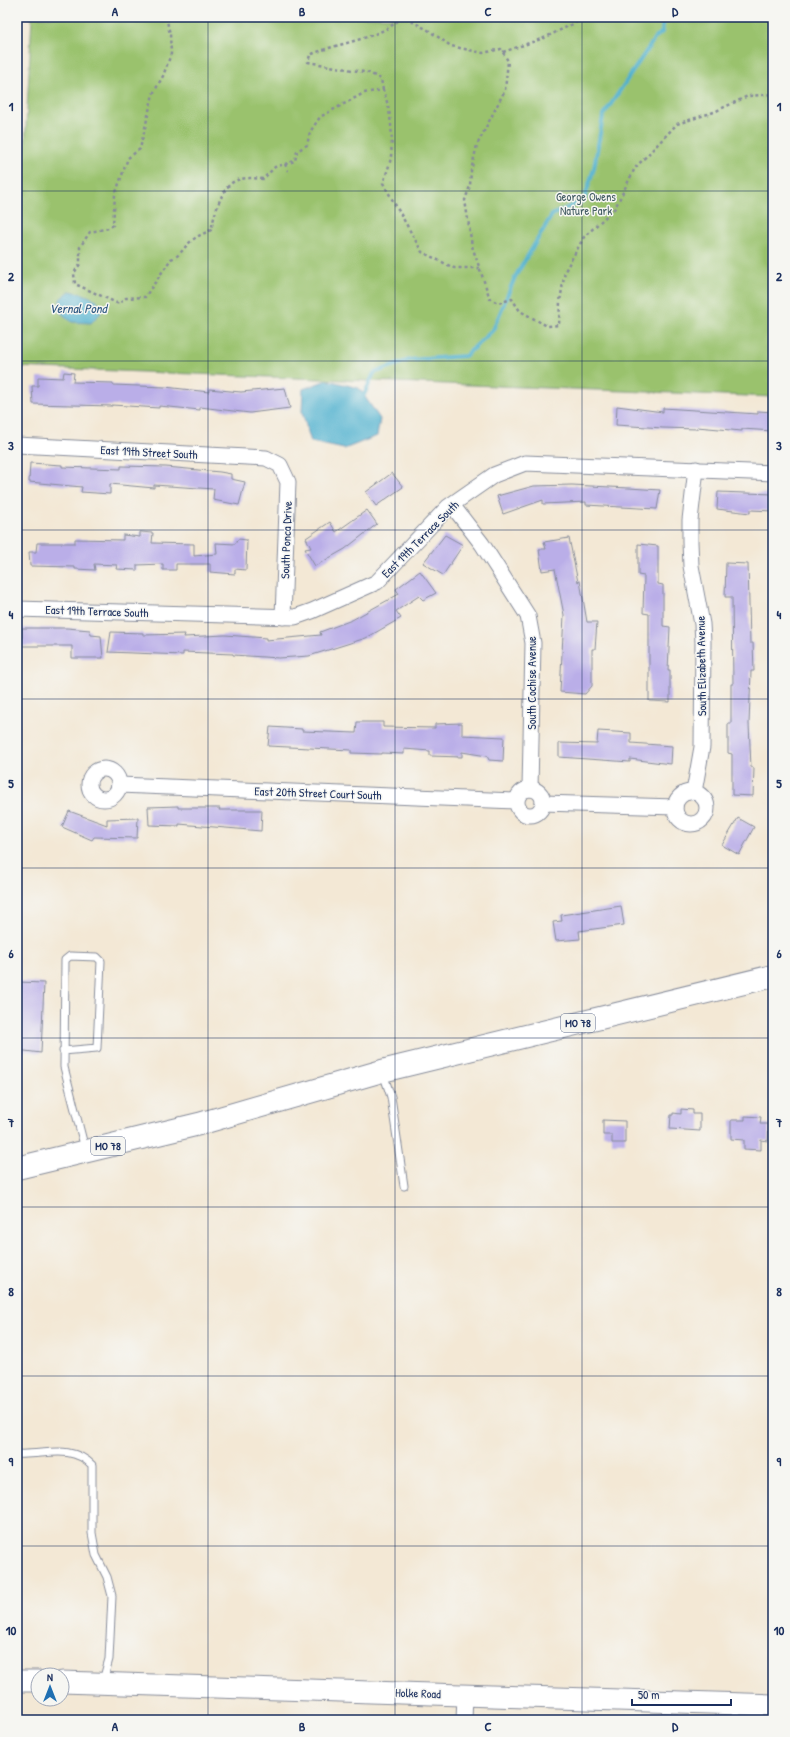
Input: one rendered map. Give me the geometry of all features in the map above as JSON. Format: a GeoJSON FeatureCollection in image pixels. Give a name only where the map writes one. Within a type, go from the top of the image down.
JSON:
{"type":"FeatureCollection","features":[{"type":"Feature","properties":{"kind":"main road","name":"MO 78"},"geometry":{"type":"LineString","coordinates":[[17,1168],[199,1124],[382,1071],[773,976]]}},
{"type":"Feature","properties":{"kind":"street","name":"East 19th Street South"},"geometry":{"type":"LineString","coordinates":[[17,445],[266,458],[280,465]]}},
{"type":"Feature","properties":{"kind":"street","name":"East 19th Terrace South"},"geometry":{"type":"LineString","coordinates":[[17,609],[295,617],[377,582],[452,505],[494,475],[526,463],[773,473]]}},
{"type":"Feature","properties":{"kind":"street","name":"South Ponca Drive"},"geometry":{"type":"LineString","coordinates":[[280,465],[288,482],[283,617]]}},
{"type":"Feature","properties":{"kind":"street","name":"South Elizabeth Avenue"},"geometry":{"type":"LineString","coordinates":[[694,792],[702,747],[703,642],[702,624],[691,566],[690,542],[690,520],[696,469]]}},
{"type":"Feature","properties":{"kind":"street","name":"South Cochise Avenue"},"geometry":{"type":"LineString","coordinates":[[452,505],[482,544],[528,616],[533,643],[530,789]]}},
{"type":"Feature","properties":{"kind":"street","name":"East 20th Street Court South"},"geometry":{"type":"LineString","coordinates":[[119,785],[516,802]]}},
{"type":"Feature","properties":{"kind":"street"},"geometry":{"type":"LineString","coordinates":[[530,789],[541,795],[543,803],[540,811],[536,814],[527,816],[519,810],[516,802],[522,791],[530,789]]}},
{"type":"Feature","properties":{"kind":"street"},"geometry":{"type":"LineString","coordinates":[[690,792],[694,792],[703,797],[707,805],[706,815],[700,822],[690,824],[681,820],[675,807],[681,795],[690,792]]}},
{"type":"Feature","properties":{"kind":"street"},"geometry":{"type":"LineString","coordinates":[[543,803],[675,807]]}},
{"type":"Feature","properties":{"kind":"street"},"geometry":{"type":"LineString","coordinates":[[17,1680],[30,1681]]}},
{"type":"Feature","properties":{"kind":"street","name":"Holke Road"},"geometry":{"type":"LineString","coordinates":[[70,1682],[773,1705]]}},
{"type":"Feature","properties":{"kind":"street"},"geometry":{"type":"LineString","coordinates":[[464,1720],[465,1695]]}},
{"type":"Feature","properties":{"kind":"lane"},"geometry":{"type":"LineString","coordinates":[[63,1051],[97,1048],[101,962],[96,957],[70,956],[65,960],[63,1051],[64,1068],[86,1151]]}},
{"type":"Feature","properties":{"kind":"lane"},"geometry":{"type":"LineString","coordinates":[[382,1071],[391,1097],[404,1186]]}},
{"type":"Feature","properties":{"kind":"lane"},"geometry":{"type":"LineString","coordinates":[[17,1454],[68,1452],[84,1457],[92,1465],[92,1533],[96,1555],[107,1577],[112,1596],[108,1659],[103,1683]]}},
{"type":"Feature","properties":{"kind":"path"},"geometry":{"type":"LineString","coordinates":[[166,17],[170,34],[171,54],[163,76],[152,94],[140,149],[128,158],[115,195],[113,225],[109,228],[90,232],[80,247],[80,264],[74,273],[75,284],[119,304],[126,298],[145,297],[171,259],[178,257],[186,245],[197,236],[211,230],[215,214],[223,194],[233,182],[247,178],[263,179],[275,167],[295,161],[297,151],[308,145],[310,132],[320,117],[364,93],[383,90]]}},
{"type":"Feature","properties":{"kind":"path"},"geometry":{"type":"LineString","coordinates":[[402,17],[383,29],[351,42],[334,45],[310,54],[308,62],[369,73],[381,79],[383,90],[388,101],[392,130],[391,157],[383,183],[422,252],[454,268],[479,268]]}},
{"type":"Feature","properties":{"kind":"path"},"geometry":{"type":"LineString","coordinates":[[407,17],[411,22],[428,30],[451,46],[482,53],[501,49],[508,61],[505,90],[488,127],[477,145],[471,171],[470,186],[465,200],[472,246],[490,299],[498,303],[512,299],[520,311],[547,326],[559,325],[560,301],[565,271],[584,237],[615,208],[635,168],[677,124],[714,112],[748,96],[773,94]]}},
{"type":"Feature","properties":{"kind":"path"},"geometry":{"type":"LineString","coordinates":[[503,52],[544,38],[587,17]]}},
{"type":"Feature","properties":{"kind":"path"},"geometry":{"type":"LineString","coordinates":[[285,164],[288,171]]}},
{"type":"Feature","properties":{"kind":"green space","name":"George Owens Nature Park"},"geometry":{"type":"Polygon","coordinates":[[[32,17],[773,17],[773,397],[17,367],[17,293],[32,17]]]}},
{"type":"Feature","properties":{"kind":"water","name":"Vernal Pond"},"geometry":{"type":"Polygon","coordinates":[[[70,291],[83,294],[97,300],[101,313],[91,323],[72,322],[60,312],[60,299],[70,291]]]}},
{"type":"Feature","properties":{"kind":"water"},"geometry":{"type":"Polygon","coordinates":[[[327,380],[359,388],[380,419],[377,436],[344,449],[311,442],[302,412],[303,389],[327,380]]]}},
{"type":"Feature","properties":{"kind":"building"},"geometry":{"type":"Polygon","coordinates":[[[64,372],[74,373],[73,382],[113,383],[113,385],[165,387],[209,392],[209,389],[241,392],[285,388],[290,408],[250,413],[200,407],[200,410],[159,406],[159,408],[112,405],[33,404],[32,386],[38,386],[38,377],[63,378],[64,372]]]}},
{"type":"Feature","properties":{"kind":"building"},"geometry":{"type":"Polygon","coordinates":[[[617,406],[663,412],[663,408],[758,414],[758,411],[773,412],[773,431],[742,429],[742,431],[697,427],[697,429],[663,428],[616,425],[617,406]]]}},
{"type":"Feature","properties":{"kind":"building"},"geometry":{"type":"Polygon","coordinates":[[[30,463],[62,465],[62,467],[121,469],[121,466],[166,467],[231,474],[231,479],[245,482],[239,505],[213,500],[214,489],[154,485],[154,488],[110,484],[110,494],[81,492],[82,487],[29,482],[30,463]]]}},
{"type":"Feature","properties":{"kind":"building"},"geometry":{"type":"Polygon","coordinates":[[[392,473],[403,487],[376,506],[366,492],[392,473]]]}},
{"type":"Feature","properties":{"kind":"building"},"geometry":{"type":"Polygon","coordinates":[[[572,485],[660,490],[657,509],[586,505],[586,502],[543,504],[543,500],[503,514],[497,496],[534,486],[572,485]]]}},
{"type":"Feature","properties":{"kind":"building"},"geometry":{"type":"Polygon","coordinates":[[[718,492],[773,494],[773,511],[750,510],[750,513],[717,509],[718,492]]]}},
{"type":"Feature","properties":{"kind":"building"},"geometry":{"type":"Polygon","coordinates":[[[367,510],[377,524],[345,549],[315,566],[305,549],[311,548],[306,538],[330,522],[336,532],[367,510]]]}},
{"type":"Feature","properties":{"kind":"building"},"geometry":{"type":"Polygon","coordinates":[[[140,532],[153,533],[152,543],[194,544],[194,556],[217,554],[216,543],[235,544],[238,539],[247,540],[246,570],[235,569],[235,574],[210,572],[210,564],[176,564],[176,570],[163,570],[163,564],[137,565],[137,570],[116,569],[117,565],[94,564],[95,570],[75,569],[75,567],[30,566],[29,552],[36,552],[37,543],[75,543],[75,539],[123,540],[123,535],[140,537],[140,532]]]}},
{"type":"Feature","properties":{"kind":"building"},"geometry":{"type":"Polygon","coordinates":[[[445,535],[463,545],[443,575],[423,563],[445,535]]]}},
{"type":"Feature","properties":{"kind":"building"},"geometry":{"type":"Polygon","coordinates":[[[569,538],[578,582],[580,581],[587,622],[597,622],[595,649],[592,649],[592,686],[585,694],[560,692],[564,615],[555,569],[542,571],[539,549],[546,549],[544,542],[569,538]]]}},
{"type":"Feature","properties":{"kind":"building"},"geometry":{"type":"Polygon","coordinates":[[[638,544],[658,546],[658,584],[663,585],[663,626],[670,627],[668,670],[670,670],[670,702],[649,701],[649,614],[643,613],[644,576],[638,575],[638,544]]]}},
{"type":"Feature","properties":{"kind":"building"},"geometry":{"type":"Polygon","coordinates":[[[726,563],[748,564],[750,643],[753,643],[754,671],[751,671],[749,724],[751,767],[754,768],[753,796],[732,795],[732,754],[728,753],[728,723],[731,723],[731,684],[733,684],[732,597],[725,597],[726,563]]]}},
{"type":"Feature","properties":{"kind":"building"},"geometry":{"type":"Polygon","coordinates":[[[420,571],[436,593],[423,600],[419,596],[396,611],[401,618],[366,638],[309,656],[279,658],[183,652],[183,655],[108,652],[111,632],[143,633],[143,635],[185,634],[184,637],[225,635],[266,638],[266,640],[321,635],[320,632],[352,620],[399,594],[396,589],[420,571]]]}},
{"type":"Feature","properties":{"kind":"building"},"geometry":{"type":"Polygon","coordinates":[[[22,628],[67,628],[90,630],[91,635],[101,636],[103,658],[72,658],[72,646],[22,646],[22,628]]]}},
{"type":"Feature","properties":{"kind":"building"},"geometry":{"type":"Polygon","coordinates":[[[357,722],[383,722],[383,727],[435,728],[435,724],[462,723],[462,735],[504,737],[503,761],[489,760],[487,756],[462,752],[462,757],[430,756],[430,751],[404,749],[404,754],[382,754],[351,753],[351,750],[268,746],[270,727],[302,729],[302,731],[356,733],[357,722]]]}},
{"type":"Feature","properties":{"kind":"building"},"geometry":{"type":"Polygon","coordinates":[[[598,731],[631,733],[631,743],[672,746],[671,764],[630,759],[630,762],[559,757],[559,743],[597,744],[598,731]]]}},
{"type":"Feature","properties":{"kind":"building"},"geometry":{"type":"Polygon","coordinates":[[[178,806],[178,808],[220,808],[219,810],[262,810],[261,831],[179,824],[179,826],[149,825],[148,807],[178,806]]]}},
{"type":"Feature","properties":{"kind":"building"},"geometry":{"type":"Polygon","coordinates":[[[69,811],[107,825],[107,819],[138,818],[137,838],[94,837],[92,840],[62,827],[69,811]]]}},
{"type":"Feature","properties":{"kind":"building"},"geometry":{"type":"Polygon","coordinates":[[[738,818],[754,827],[739,855],[722,845],[738,818]]]}},
{"type":"Feature","properties":{"kind":"building"},"geometry":{"type":"Polygon","coordinates":[[[621,906],[624,925],[579,931],[580,939],[556,941],[553,922],[562,921],[561,915],[621,906]]]}},
{"type":"Feature","properties":{"kind":"building"},"geometry":{"type":"Polygon","coordinates":[[[18,982],[44,983],[41,1053],[17,1050],[18,982]]]}},
{"type":"Feature","properties":{"kind":"building"},"geometry":{"type":"Polygon","coordinates":[[[681,1109],[693,1110],[693,1114],[700,1114],[700,1131],[670,1129],[671,1115],[673,1115],[673,1113],[681,1114],[681,1109]]]}},
{"type":"Feature","properties":{"kind":"building"},"geometry":{"type":"Polygon","coordinates":[[[745,1116],[761,1117],[760,1124],[769,1124],[768,1141],[761,1140],[761,1150],[744,1149],[744,1140],[731,1139],[731,1120],[745,1120],[745,1116]]]}},
{"type":"Feature","properties":{"kind":"building"},"geometry":{"type":"Polygon","coordinates":[[[603,1120],[625,1121],[625,1143],[612,1143],[612,1135],[603,1135],[603,1120]]]}},
{"type":"Feature","properties":{"kind":"waterway"},"geometry":{"type":"LineString","coordinates":[[364,395],[374,373],[409,360],[465,356],[493,330],[515,277],[552,215],[584,200],[594,168],[603,116],[655,38],[662,32],[663,17]]}}]}
